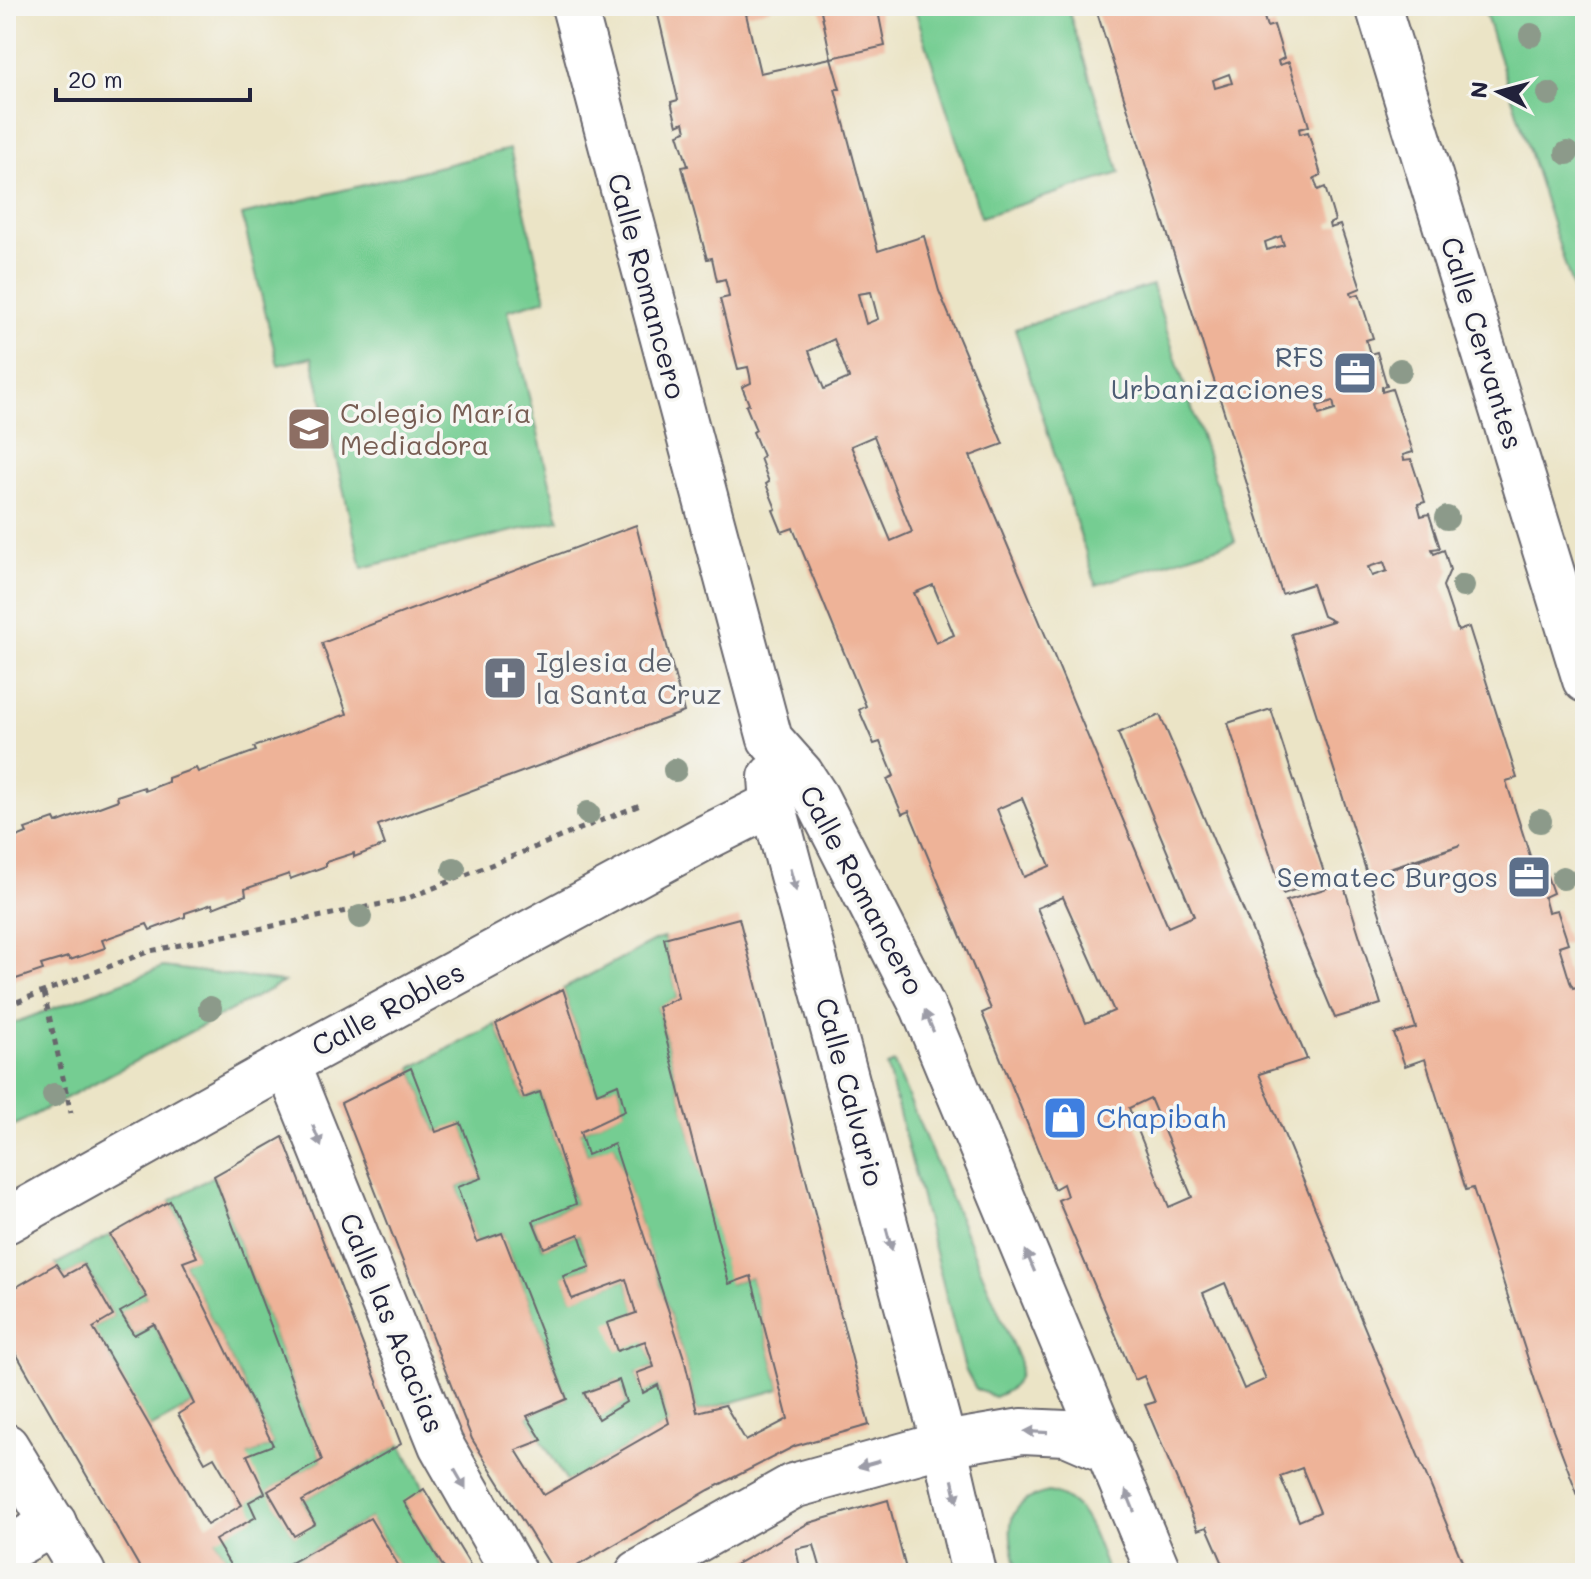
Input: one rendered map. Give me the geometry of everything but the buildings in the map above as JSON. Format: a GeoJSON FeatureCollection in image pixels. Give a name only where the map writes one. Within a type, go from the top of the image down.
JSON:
{"type":"FeatureCollection","features":[{"type":"Feature","properties":{"kind":"street","name":"Calle Romancero"},"geometry":{"type":"LineString","coordinates":[[574,6],[770,739],[801,774],[816,797],[923,1007],[1159,1573]]}},
{"type":"Feature","properties":{"kind":"street","name":"Calle Cervantes"},"geometry":{"type":"LineString","coordinates":[[1378,6],[1585,680]]}},
{"type":"Feature","properties":{"kind":"street","name":"Calle Calvario"},"geometry":{"type":"LineString","coordinates":[[770,739],[773,804],[944,1444],[974,1573]]}},
{"type":"Feature","properties":{"kind":"street","name":"Calle Robles"},"geometry":{"type":"LineString","coordinates":[[6,1221],[287,1064],[773,804]]}},
{"type":"Feature","properties":{"kind":"street","name":"Calle las Acacias"},"geometry":{"type":"LineString","coordinates":[[287,1064],[441,1445],[514,1573]]}},
{"type":"Feature","properties":{"kind":"street"},"geometry":{"type":"LineString","coordinates":[[638,1573],[793,1486],[944,1444],[1022,1431],[1066,1433],[1110,1452]]}},
{"type":"Feature","properties":{"kind":"street"},"geometry":{"type":"LineString","coordinates":[[6,1446],[83,1573]]}},
{"type":"Feature","properties":{"kind":"street"},"geometry":{"type":"LineString","coordinates":[[6,1550],[54,1523]]}},
{"type":"Feature","properties":{"kind":"path"},"geometry":{"type":"LineString","coordinates":[[6,1006],[150,951],[406,899],[646,802]]}},
{"type":"Feature","properties":{"kind":"path"},"geometry":{"type":"LineString","coordinates":[[44,993],[71,1113]]}},
{"type":"Feature","properties":{"kind":"green space"},"geometry":{"type":"Polygon","coordinates":[[[914,6],[1067,6],[1120,173],[981,217],[914,6]]]}},
{"type":"Feature","properties":{"kind":"green space"},"geometry":{"type":"Polygon","coordinates":[[[1483,6],[1585,6],[1585,327],[1483,6]]]}},
{"type":"Feature","properties":{"kind":"green space"},"geometry":{"type":"Polygon","coordinates":[[[510,149],[546,299],[508,310],[559,520],[362,568],[312,357],[278,365],[242,215],[510,149]]]}},
{"type":"Feature","properties":{"kind":"green space"},"geometry":{"type":"Polygon","coordinates":[[[1152,285],[1235,541],[1096,585],[1015,329],[1152,285]]]}},
{"type":"Feature","properties":{"kind":"green space"},"geometry":{"type":"Polygon","coordinates":[[[664,938],[678,998],[658,1008],[730,1284],[751,1276],[780,1389],[697,1412],[684,1358],[614,1145],[587,1155],[580,1132],[625,1110],[618,1085],[597,1093],[563,989],[664,938]]]}},
{"type":"Feature","properties":{"kind":"green space"},"geometry":{"type":"Polygon","coordinates":[[[163,967],[284,982],[6,1130],[6,1026],[163,967]]]}},
{"type":"Feature","properties":{"kind":"green space"},"geometry":{"type":"Polygon","coordinates":[[[496,1024],[524,1098],[540,1092],[576,1204],[533,1221],[543,1248],[579,1234],[590,1267],[564,1276],[572,1298],[626,1279],[654,1367],[637,1373],[643,1392],[658,1385],[669,1423],[567,1482],[527,1416],[567,1399],[502,1233],[477,1242],[457,1187],[482,1178],[461,1124],[436,1132],[411,1068],[496,1024]],[[618,1380],[584,1393],[598,1418],[626,1402],[618,1380]]]}},
{"type":"Feature","properties":{"kind":"green space"},"geometry":{"type":"Polygon","coordinates":[[[894,1063],[1020,1363],[1019,1376],[1014,1385],[994,1397],[976,1389],[965,1369],[887,1066],[894,1063]]]}},
{"type":"Feature","properties":{"kind":"green space"},"geometry":{"type":"Polygon","coordinates":[[[214,1176],[322,1460],[269,1491],[294,1535],[314,1523],[302,1501],[401,1444],[424,1489],[405,1503],[447,1573],[403,1573],[370,1518],[272,1573],[235,1573],[215,1540],[249,1502],[247,1455],[273,1445],[183,1262],[196,1256],[170,1201],[214,1176]]]}},
{"type":"Feature","properties":{"kind":"green space"},"geometry":{"type":"Polygon","coordinates":[[[110,1235],[147,1297],[121,1313],[134,1335],[154,1324],[194,1404],[150,1428],[93,1328],[113,1316],[85,1265],[64,1276],[56,1264],[110,1235]]]}},
{"type":"Feature","properties":{"kind":"green space"},"geometry":{"type":"Polygon","coordinates":[[[1049,1492],[1062,1496],[1081,1513],[1094,1535],[1108,1573],[1018,1573],[1011,1522],[1022,1504],[1049,1492]]]}},
{"type":"Feature","properties":{"kind":"place","name":"RFS Urbanizaciones"},"geometry":{"type":"Point","coordinates":[1355,373]}},
{"type":"Feature","properties":{"kind":"place","name":"Colegio María Mediadora"},"geometry":{"type":"Point","coordinates":[309,429]}},
{"type":"Feature","properties":{"kind":"place","name":"Iglesia de la Santa Cruz"},"geometry":{"type":"Point","coordinates":[505,678]}},
{"type":"Feature","properties":{"kind":"place","name":"Sematec Burgos"},"geometry":{"type":"Point","coordinates":[1529,877]}},
{"type":"Feature","properties":{"kind":"place","name":"Chapibah"},"geometry":{"type":"Point","coordinates":[1065,1118]}}]}
